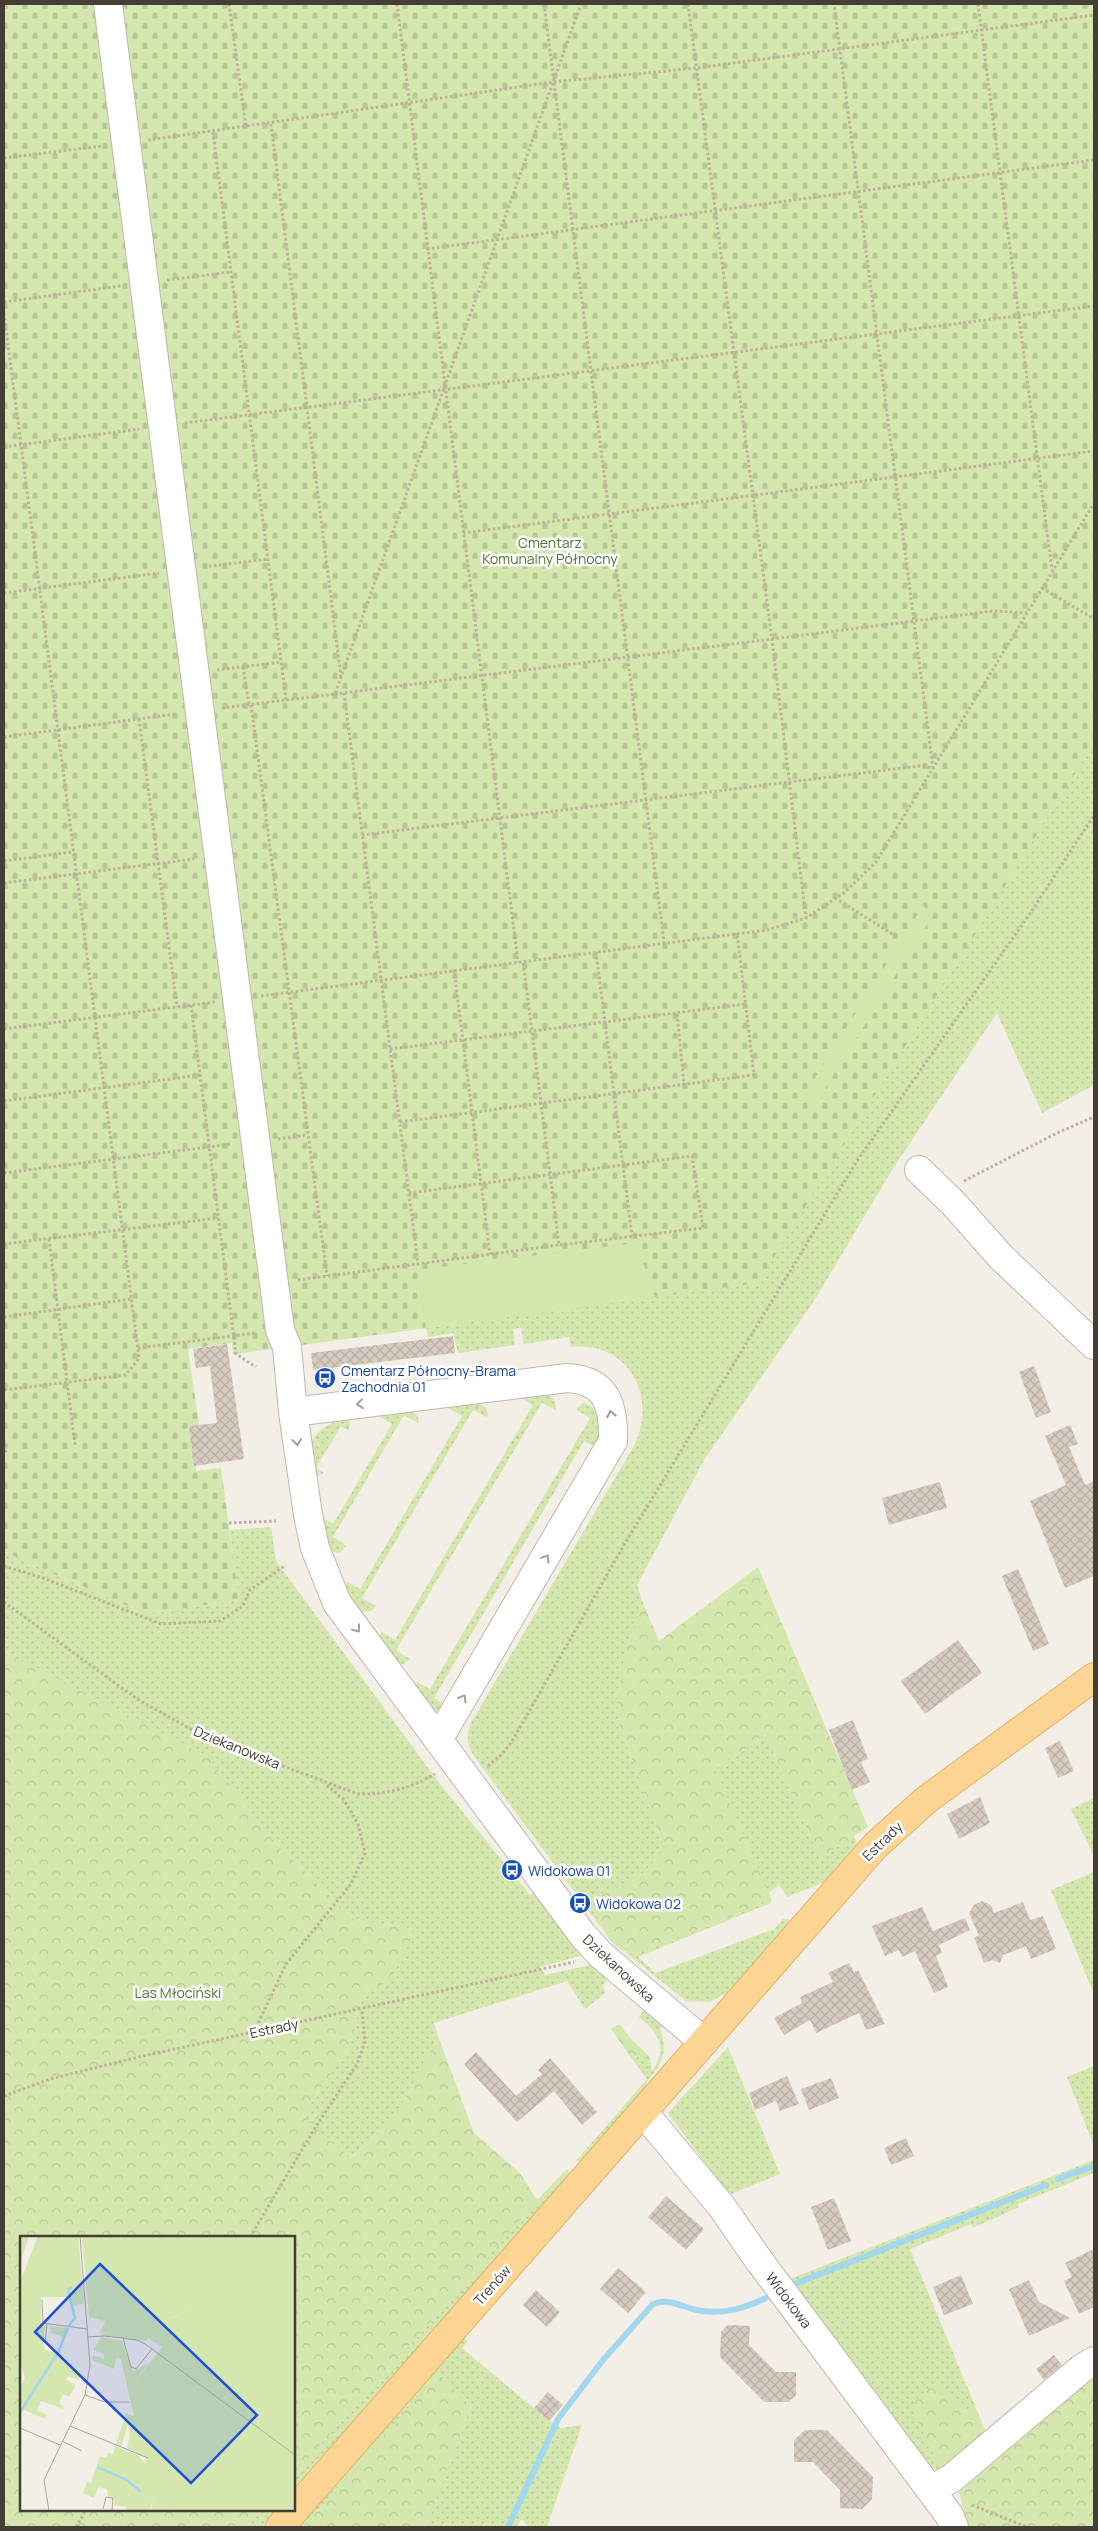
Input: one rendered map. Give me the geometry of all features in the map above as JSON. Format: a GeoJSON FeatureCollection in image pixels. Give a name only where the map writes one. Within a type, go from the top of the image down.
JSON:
{"type":"FeatureCollection","features":[{"type":"Feature","properties":{"kind":"main road","name":"Estrady"},"geometry":{"type":"LineString","coordinates":[[704,2042],[875,1846],[926,1800],[1094,1677]]}},
{"type":"Feature","properties":{"kind":"main road","name":"Trenów"},"geometry":{"type":"LineString","coordinates":[[295,2510],[704,2042]]}},
{"type":"Feature","properties":{"kind":"main road","name":"Trenów"},"geometry":{"type":"LineString","coordinates":[[280,2527],[294,2511]]}},
{"type":"Feature","properties":{"kind":"street","name":"Dziekanowska"},"geometry":{"type":"LineString","coordinates":[[108,4],[274,1283],[308,1515],[315,1548],[337,1603],[582,1934],[601,1955],[704,2042]]}},
{"type":"Feature","properties":{"kind":"street"},"geometry":{"type":"LineString","coordinates":[[919,1170],[954,1204],[1001,1257],[1094,1344]]}},
{"type":"Feature","properties":{"kind":"street"},"geometry":{"type":"LineString","coordinates":[[293,1412],[567,1378],[585,1379],[598,1387],[607,1398],[612,1411],[613,1441],[607,1454],[438,1740]]}},
{"type":"Feature","properties":{"kind":"street","name":"Widokowa"},"geometry":{"type":"LineString","coordinates":[[643,2112],[669,2140],[722,2207],[758,2259],[931,2490],[949,2515],[954,2527]]}},
{"type":"Feature","properties":{"kind":"street"},"geometry":{"type":"LineString","coordinates":[[931,2490],[952,2478],[1081,2369],[1094,2361]]}},
{"type":"Feature","properties":{"kind":"path"},"geometry":{"type":"LineString","coordinates":[[230,4],[246,127]]}},
{"type":"Feature","properties":{"kind":"path"},"geometry":{"type":"LineString","coordinates":[[397,4],[518,962]]}},
{"type":"Feature","properties":{"kind":"path"},"geometry":{"type":"LineString","coordinates":[[544,4],[664,942]]}},
{"type":"Feature","properties":{"kind":"path"},"geometry":{"type":"LineString","coordinates":[[335,694],[581,4]]}},
{"type":"Feature","properties":{"kind":"path"},"geometry":{"type":"LineString","coordinates":[[688,4],[772,640],[806,918]]}},
{"type":"Feature","properties":{"kind":"path"},"geometry":{"type":"LineString","coordinates":[[834,4],[933,768]]}},
{"type":"Feature","properties":{"kind":"path"},"geometry":{"type":"LineString","coordinates":[[978,4],[1052,571]]}},
{"type":"Feature","properties":{"kind":"path"},"geometry":{"type":"LineString","coordinates":[[4,158],[271,124],[553,82],[696,68],[1094,16]]}},
{"type":"Feature","properties":{"kind":"path"},"geometry":{"type":"LineString","coordinates":[[271,124],[341,678]]}},
{"type":"Feature","properties":{"kind":"path"},"geometry":{"type":"LineString","coordinates":[[213,132],[286,700]]}},
{"type":"Feature","properties":{"kind":"path"},"geometry":{"type":"LineString","coordinates":[[427,249],[1094,160]]}},
{"type":"Feature","properties":{"kind":"path"},"geometry":{"type":"LineString","coordinates":[[4,302],[231,272]]}},
{"type":"Feature","properties":{"kind":"path"},"geometry":{"type":"LineString","coordinates":[[4,447],[1094,306]]}},
{"type":"Feature","properties":{"kind":"path"},"geometry":{"type":"LineString","coordinates":[[4,313],[139,1358],[126,1374],[4,1390]]}},
{"type":"Feature","properties":{"kind":"path"},"geometry":{"type":"LineString","coordinates":[[463,533],[1094,451]]}},
{"type":"Feature","properties":{"kind":"path"},"geometry":{"type":"LineString","coordinates":[[4,1029],[767,930],[806,918],[835,898],[876,862],[1094,502]]}},
{"type":"Feature","properties":{"kind":"path"},"geometry":{"type":"LineString","coordinates":[[4,593],[268,559]]}},
{"type":"Feature","properties":{"kind":"path"},"geometry":{"type":"LineString","coordinates":[[1042,588],[1094,619]]}},
{"type":"Feature","properties":{"kind":"path"},"geometry":{"type":"LineString","coordinates":[[4,737],[627,656],[914,622],[994,610],[1027,613]]}},
{"type":"Feature","properties":{"kind":"path"},"geometry":{"type":"LineString","coordinates":[[194,672],[282,662]]}},
{"type":"Feature","properties":{"kind":"path"},"geometry":{"type":"LineString","coordinates":[[243,666],[250,705],[327,1276]]}},
{"type":"Feature","properties":{"kind":"path"},"geometry":{"type":"LineString","coordinates":[[344,693],[418,1264]]}},
{"type":"Feature","properties":{"kind":"path"},"geometry":{"type":"LineString","coordinates":[[139,719],[177,1007]]}},
{"type":"Feature","properties":{"kind":"path"},"geometry":{"type":"LineString","coordinates":[[362,835],[919,766],[933,768]]}},
{"type":"Feature","properties":{"kind":"path"},"geometry":{"type":"LineString","coordinates":[[480,1772],[502,1754],[511,1743],[628,1538],[857,1161],[1020,928],[1094,815]]}},
{"type":"Feature","properties":{"kind":"path"},"geometry":{"type":"LineString","coordinates":[[4,861],[73,852]]}},
{"type":"Feature","properties":{"kind":"path"},"geometry":{"type":"LineString","coordinates":[[4,883],[218,856]]}},
{"type":"Feature","properties":{"kind":"path"},"geometry":{"type":"LineString","coordinates":[[835,898],[898,938]]}},
{"type":"Feature","properties":{"kind":"path"},"geometry":{"type":"LineString","coordinates":[[400,1122],[754,1075],[737,933]]}},
{"type":"Feature","properties":{"kind":"path"},"geometry":{"type":"LineString","coordinates":[[596,952],[632,1236]]}},
{"type":"Feature","properties":{"kind":"path"},"geometry":{"type":"LineString","coordinates":[[523,961],[559,1245]]}},
{"type":"Feature","properties":{"kind":"path"},"geometry":{"type":"LineString","coordinates":[[454,970],[490,1254]]}},
{"type":"Feature","properties":{"kind":"path"},"geometry":{"type":"LineString","coordinates":[[390,1049],[746,1004]]}},
{"type":"Feature","properties":{"kind":"path"},"geometry":{"type":"LineString","coordinates":[[191,1005],[236,1354],[256,1367]]}},
{"type":"Feature","properties":{"kind":"path"},"geometry":{"type":"LineString","coordinates":[[677,1014],[684,1084]]}},
{"type":"Feature","properties":{"kind":"path"},"geometry":{"type":"LineString","coordinates":[[4,1101],[200,1075]]}},
{"type":"Feature","properties":{"kind":"path"},"geometry":{"type":"LineString","coordinates":[[954,1204],[961,1185],[970,1176],[1094,1117]]}},
{"type":"Feature","properties":{"kind":"path"},"geometry":{"type":"LineString","coordinates":[[4,1173],[308,1135]]}},
{"type":"Feature","properties":{"kind":"path"},"geometry":{"type":"LineString","coordinates":[[274,1283],[702,1228],[692,1156],[409,1193]]}},
{"type":"Feature","properties":{"kind":"path"},"geometry":{"type":"LineString","coordinates":[[4,1244],[218,1218]]}},
{"type":"Feature","properties":{"kind":"path"},"geometry":{"type":"LineString","coordinates":[[49,1239],[76,1445]]}},
{"type":"Feature","properties":{"kind":"path"},"geometry":{"type":"LineString","coordinates":[[4,1318],[131,1298]]}},
{"type":"Feature","properties":{"kind":"path"},"geometry":{"type":"LineString","coordinates":[[138,1348],[233,1336],[283,1338]]}},
{"type":"Feature","properties":{"kind":"path"},"geometry":{"type":"LineString","coordinates":[[4,1440],[6,1454]]}},
{"type":"Feature","properties":{"kind":"path"},"geometry":{"type":"LineString","coordinates":[[229,1523],[276,1522]]}},
{"type":"Feature","properties":{"kind":"path"},"geometry":{"type":"LineString","coordinates":[[4,1566],[43,1578],[161,1624],[220,1621],[243,1606],[250,1590],[286,1565]]}},
{"type":"Feature","properties":{"kind":"path","name":"Dziekanowska"},"geometry":{"type":"LineString","coordinates":[[4,1602],[137,1699],[206,1737],[358,1794],[385,1794],[419,1783],[439,1771]]}},
{"type":"Feature","properties":{"kind":"path"},"geometry":{"type":"LineString","coordinates":[[254,2032],[286,1964],[351,1884],[365,1853],[358,1824],[344,1800],[322,1781]]}},
{"type":"Feature","properties":{"kind":"path","name":"Estrady"},"geometry":{"type":"LineString","coordinates":[[4,2096],[60,2077],[143,2056],[362,2010],[520,1972],[546,1970]]}},
{"type":"Feature","properties":{"kind":"path"},"geometry":{"type":"LineString","coordinates":[[251,2236],[315,2128],[356,2064],[365,2042],[362,2010]]}},
{"type":"Feature","properties":{"kind":"path"},"geometry":{"type":"LineString","coordinates":[[968,2504],[1028,2527]]}},
{"type":"Feature","properties":{"kind":"path"},"geometry":{"type":"LineString","coordinates":[[76,2527],[85,2511]]}},
{"type":"Feature","properties":{"kind":"green space","name":"Cmentarz Komunalny Północny"},"geometry":{"type":"Polygon","coordinates":[[[4,4],[1094,4],[1094,743],[758,1283],[236,1354],[233,1354],[232,1343],[188,1349],[199,1425],[190,1426],[196,1471],[221,1468],[239,1600],[146,1614],[4,1552],[4,4]]]}},
{"type":"Feature","properties":{"kind":"green space"},"geometry":{"type":"Polygon","coordinates":[[[1094,627],[1094,1085],[1042,1113],[997,1013],[892,1170],[816,1298],[704,1460],[637,1585],[643,1603],[627,1646],[617,1697],[619,1724],[663,1844],[650,1866],[634,1880],[591,1900],[603,1930],[476,1759],[469,1745],[468,1731],[472,1721],[635,1444],[641,1426],[642,1408],[640,1391],[633,1375],[623,1362],[609,1353],[591,1347],[571,1347],[569,1337],[524,1344],[521,1328],[513,1329],[515,1345],[458,1353],[453,1333],[428,1337],[426,1328],[701,1290],[1094,627]]]}},
{"type":"Feature","properties":{"kind":"green space"},"geometry":{"type":"Polygon","coordinates":[[[923,906],[933,915],[814,1106],[801,1100],[923,906]]]}},
{"type":"Feature","properties":{"kind":"green space"},"geometry":{"type":"Polygon","coordinates":[[[636,1243],[655,1297],[426,1328],[417,1270],[636,1243]]]}},
{"type":"Feature","properties":{"kind":"green space"},"geometry":{"type":"Polygon","coordinates":[[[547,1392],[555,1401],[556,1410],[542,1403],[396,1650],[410,1659],[404,1664],[398,1664],[379,1639],[381,1632],[395,1640],[533,1405],[519,1397],[547,1392]]]}},
{"type":"Feature","properties":{"kind":"green space"},"geometry":{"type":"Polygon","coordinates":[[[474,1400],[486,1408],[488,1415],[486,1417],[473,1410],[362,1598],[376,1606],[371,1611],[361,1612],[344,1591],[346,1581],[360,1589],[462,1416],[448,1408],[449,1406],[474,1400]]]}},
{"type":"Feature","properties":{"kind":"green space"},"geometry":{"type":"Polygon","coordinates":[[[583,1403],[590,1406],[597,1415],[600,1428],[597,1448],[584,1441],[434,1698],[446,1705],[439,1711],[433,1710],[416,1687],[417,1682],[430,1689],[590,1418],[576,1410],[583,1403]]]}},
{"type":"Feature","properties":{"kind":"green space"},"geometry":{"type":"Polygon","coordinates":[[[409,1410],[417,1415],[418,1423],[404,1415],[333,1537],[347,1546],[339,1553],[331,1551],[319,1516],[333,1524],[392,1424],[379,1416],[380,1414],[409,1410]]]}},
{"type":"Feature","properties":{"kind":"green space"},"geometry":{"type":"Polygon","coordinates":[[[346,1418],[350,1423],[349,1431],[341,1426],[316,1468],[324,1473],[314,1478],[310,1454],[315,1436],[324,1428],[346,1418]]]}},
{"type":"Feature","properties":{"kind":"green space"},"geometry":{"type":"Polygon","coordinates":[[[271,1527],[276,1561],[440,1784],[530,1895],[535,1891],[584,1955],[540,1967],[545,1975],[595,1964],[608,1977],[603,1985],[605,1993],[585,2009],[567,1981],[434,2023],[438,2036],[405,2099],[383,2131],[349,2159],[303,2115],[350,2046],[363,1995],[414,1929],[355,1920],[276,1844],[208,1757],[4,1651],[4,1552],[146,1614],[239,1600],[230,1530],[271,1527]]]}},
{"type":"Feature","properties":{"kind":"green space"},"geometry":{"type":"Polygon","coordinates":[[[758,1567],[868,1827],[820,1858],[766,1735],[715,1769],[771,1898],[723,1921],[633,1953],[624,1951],[606,1933],[591,1900],[634,1880],[643,1873],[657,1856],[663,1844],[619,1724],[617,1697],[627,1646],[643,1603],[659,1641],[758,1567]]]}},
{"type":"Feature","properties":{"kind":"green space","name":"Las Młociński"},"geometry":{"type":"Polygon","coordinates":[[[4,1651],[208,1757],[276,1844],[355,1920],[414,1929],[402,1960],[390,1977],[363,1995],[350,2046],[303,2115],[350,2159],[383,2131],[405,2099],[438,2036],[474,2133],[520,2173],[537,2200],[471,2277],[295,2473],[295,2236],[20,2236],[20,2511],[261,2511],[246,2527],[4,2527],[4,1651]]]}},
{"type":"Feature","properties":{"kind":"green space"},"geometry":{"type":"Polygon","coordinates":[[[766,1735],[820,1858],[854,1836],[859,1848],[832,1879],[787,1897],[779,1885],[768,1893],[715,1769],[766,1735]]]}},
{"type":"Feature","properties":{"kind":"green space"},"geometry":{"type":"Polygon","coordinates":[[[1094,1798],[1094,1856],[1071,1809],[1094,1798]]]}},
{"type":"Feature","properties":{"kind":"green space"},"geometry":{"type":"Polygon","coordinates":[[[1094,1872],[1094,1994],[1051,1890],[1094,1872]]]}},
{"type":"Feature","properties":{"kind":"green space"},"geometry":{"type":"Polygon","coordinates":[[[771,1898],[771,1903],[638,1957],[655,1973],[774,1929],[783,1919],[789,1919],[791,1923],[730,1996],[726,1993],[710,2002],[686,2001],[625,1952],[633,1953],[723,1921],[771,1898]]]}},
{"type":"Feature","properties":{"kind":"green space"},"geometry":{"type":"Polygon","coordinates":[[[645,2009],[665,2026],[660,2028],[664,2052],[660,2063],[646,2083],[649,2087],[584,2161],[576,2161],[647,2079],[633,2060],[645,2052],[650,2058],[652,2072],[657,2063],[660,2048],[657,2035],[639,2017],[645,2009]]]}},
{"type":"Feature","properties":{"kind":"green space"},"geometry":{"type":"Polygon","coordinates":[[[620,2025],[645,2052],[633,2060],[611,2029],[620,2025]]]}},
{"type":"Feature","properties":{"kind":"green space"},"geometry":{"type":"Polygon","coordinates":[[[728,2047],[780,2174],[729,2195],[668,2113],[728,2047]]]}},
{"type":"Feature","properties":{"kind":"green space"},"geometry":{"type":"Polygon","coordinates":[[[1094,2066],[1094,2146],[1067,2077],[1094,2066]]]}},
{"type":"Feature","properties":{"kind":"green space"},"geometry":{"type":"Polygon","coordinates":[[[1094,2160],[1094,2173],[1018,2204],[1019,2207],[973,2228],[971,2224],[910,2249],[976,2408],[963,2411],[951,2397],[945,2468],[938,2470],[929,2467],[790,2279],[1094,2160]]]}},
{"type":"Feature","properties":{"kind":"green space"},"geometry":{"type":"Polygon","coordinates":[[[567,2169],[570,2176],[295,2494],[295,2473],[471,2277],[537,2200],[567,2169]]]}},
{"type":"Feature","properties":{"kind":"green space"},"geometry":{"type":"Polygon","coordinates":[[[462,2338],[468,2341],[462,2348],[549,2421],[561,2428],[582,2425],[547,2527],[529,2527],[521,2519],[517,2527],[426,2527],[471,2406],[438,2374],[303,2527],[293,2527],[462,2338]]]}},
{"type":"Feature","properties":{"kind":"green space"},"geometry":{"type":"Polygon","coordinates":[[[438,2373],[471,2406],[426,2527],[303,2527],[438,2373]]]}},
{"type":"Feature","properties":{"kind":"green space"},"geometry":{"type":"Polygon","coordinates":[[[1094,2377],[1094,2527],[968,2527],[959,2492],[1094,2377]]]}},
{"type":"Feature","properties":{"kind":"green space"},"geometry":{"type":"Polygon","coordinates":[[[938,2386],[963,2411],[976,2408],[989,2439],[945,2468],[935,2458],[912,2409],[916,2400],[922,2394],[938,2386]]]}},
{"type":"Feature","properties":{"kind":"green space"},"geometry":{"type":"Polygon","coordinates":[[[261,2511],[280,2511],[266,2527],[246,2527],[261,2511]]]}},
{"type":"Feature","properties":{"kind":"building"},"geometry":{"type":"Polygon","coordinates":[[[453,1336],[455,1353],[313,1370],[311,1353],[453,1336]]]}},
{"type":"Feature","properties":{"kind":"building"},"geometry":{"type":"Polygon","coordinates":[[[227,1344],[244,1459],[194,1466],[189,1426],[217,1423],[210,1366],[196,1368],[193,1349],[227,1344]]]}},
{"type":"Feature","properties":{"kind":"building"},"geometry":{"type":"Polygon","coordinates":[[[1034,1366],[1051,1412],[1036,1418],[1019,1372],[1034,1366]]]}},
{"type":"Feature","properties":{"kind":"building"},"geometry":{"type":"Polygon","coordinates":[[[1070,1425],[1078,1444],[1069,1447],[1085,1485],[1094,1481],[1094,1576],[1065,1588],[1030,1501],[1066,1485],[1045,1436],[1070,1425]]]}},
{"type":"Feature","properties":{"kind":"building"},"geometry":{"type":"Polygon","coordinates":[[[940,1482],[947,1508],[889,1525],[882,1498],[940,1482]]]}},
{"type":"Feature","properties":{"kind":"building"},"geometry":{"type":"Polygon","coordinates":[[[1018,1569],[1049,1644],[1033,1651],[1002,1576],[1018,1569]]]}},
{"type":"Feature","properties":{"kind":"building"},"geometry":{"type":"Polygon","coordinates":[[[958,1640],[982,1673],[925,1714],[901,1681],[958,1640]]]}},
{"type":"Feature","properties":{"kind":"building"},"geometry":{"type":"Polygon","coordinates":[[[853,1720],[868,1759],[861,1762],[870,1782],[852,1790],[829,1730],[853,1720]]]}},
{"type":"Feature","properties":{"kind":"building"},"geometry":{"type":"Polygon","coordinates":[[[1060,1741],[1074,1771],[1058,1778],[1045,1748],[1060,1741]]]}},
{"type":"Feature","properties":{"kind":"building"},"geometry":{"type":"Polygon","coordinates":[[[980,1797],[990,1823],[959,1839],[947,1814],[980,1797]]]}},
{"type":"Feature","properties":{"kind":"building"},"geometry":{"type":"Polygon","coordinates":[[[982,1901],[991,1905],[994,1913],[1023,1902],[1030,1920],[1043,1916],[1056,1949],[1031,1959],[1026,1946],[1003,1955],[1000,1963],[992,1960],[984,1963],[974,1937],[979,1936],[969,1913],[974,1905],[982,1901]]]}},
{"type":"Feature","properties":{"kind":"building"},"geometry":{"type":"Polygon","coordinates":[[[922,1907],[933,1931],[965,1918],[970,1930],[939,1945],[942,1953],[936,1956],[948,1987],[934,1993],[915,1951],[902,1957],[899,1950],[885,1956],[872,1926],[922,1907]]]}},
{"type":"Feature","properties":{"kind":"building"},"geometry":{"type":"Polygon","coordinates":[[[849,1963],[854,1972],[858,1970],[885,2024],[866,2030],[859,2013],[816,2033],[810,2020],[784,2035],[774,2018],[802,2003],[800,1997],[833,1982],[828,1973],[849,1963]]]}},
{"type":"Feature","properties":{"kind":"building"},"geometry":{"type":"Polygon","coordinates":[[[476,2052],[516,2096],[542,2074],[538,2070],[550,2058],[597,2112],[582,2125],[554,2091],[517,2122],[464,2064],[476,2052]]]}},
{"type":"Feature","properties":{"kind":"building"},"geometry":{"type":"Polygon","coordinates":[[[787,2076],[799,2104],[780,2111],[776,2101],[755,2110],[749,2093],[787,2076]]]}},
{"type":"Feature","properties":{"kind":"building"},"geometry":{"type":"Polygon","coordinates":[[[831,2078],[839,2098],[809,2110],[801,2089],[831,2078]]]}},
{"type":"Feature","properties":{"kind":"building"},"geometry":{"type":"Polygon","coordinates":[[[906,2138],[914,2156],[891,2165],[884,2148],[906,2138]]]}},
{"type":"Feature","properties":{"kind":"building"},"geometry":{"type":"Polygon","coordinates":[[[666,2196],[704,2229],[686,2250],[648,2217],[666,2196]]]}},
{"type":"Feature","properties":{"kind":"building"},"geometry":{"type":"Polygon","coordinates":[[[834,2198],[851,2241],[828,2250],[811,2207],[834,2198]]]}},
{"type":"Feature","properties":{"kind":"building"},"geometry":{"type":"Polygon","coordinates":[[[1094,2249],[1094,2307],[1079,2314],[1064,2281],[1072,2277],[1065,2263],[1094,2249]]]}},
{"type":"Feature","properties":{"kind":"building"},"geometry":{"type":"Polygon","coordinates":[[[618,2268],[646,2292],[628,2313],[600,2289],[618,2268]]]}},
{"type":"Feature","properties":{"kind":"building"},"geometry":{"type":"Polygon","coordinates":[[[961,2275],[973,2304],[944,2315],[933,2287],[961,2275]]]}},
{"type":"Feature","properties":{"kind":"building"},"geometry":{"type":"Polygon","coordinates":[[[1029,2280],[1039,2302],[1070,2318],[1029,2336],[1009,2289],[1029,2280]]]}},
{"type":"Feature","properties":{"kind":"building"},"geometry":{"type":"Polygon","coordinates":[[[536,2290],[560,2312],[547,2327],[523,2305],[536,2290]]]}},
{"type":"Feature","properties":{"kind":"building"},"geometry":{"type":"Polygon","coordinates":[[[727,2325],[750,2326],[749,2345],[776,2372],[796,2372],[796,2395],[788,2402],[764,2402],[720,2357],[721,2332],[727,2325]]]}},
{"type":"Feature","properties":{"kind":"building"},"geometry":{"type":"Polygon","coordinates":[[[1054,2355],[1062,2365],[1044,2380],[1036,2369],[1054,2355]]]}},
{"type":"Feature","properties":{"kind":"building"},"geometry":{"type":"Polygon","coordinates":[[[548,2392],[563,2405],[549,2421],[534,2408],[548,2392]]]}},
{"type":"Feature","properties":{"kind":"building"},"geometry":{"type":"Polygon","coordinates":[[[805,2430],[827,2430],[873,2477],[872,2499],[862,2509],[840,2508],[840,2490],[813,2462],[794,2462],[794,2440],[805,2430]]]}},
{"type":"Feature","properties":{"kind":"waterway"},"geometry":{"type":"LineString","coordinates":[[1058,2179],[1094,2166]]}},
{"type":"Feature","properties":{"kind":"waterway"},"geometry":{"type":"LineString","coordinates":[[797,2283],[1046,2185]]}},
{"type":"Feature","properties":{"kind":"waterway"},"geometry":{"type":"LineString","coordinates":[[508,2527],[558,2419],[603,2360],[653,2304],[666,2302],[696,2310],[719,2312],[743,2307],[766,2298]]}},
{"type":"Feature","properties":{"kind":"place","name":"Cmentarz Północny-Brama Zachodnia 01"},"geometry":{"type":"Point","coordinates":[325,1378]}},
{"type":"Feature","properties":{"kind":"place","name":"Widokowa 01"},"geometry":{"type":"Point","coordinates":[512,1870]}},
{"type":"Feature","properties":{"kind":"place","name":"Widokowa 02"},"geometry":{"type":"Point","coordinates":[580,1903]}}]}
